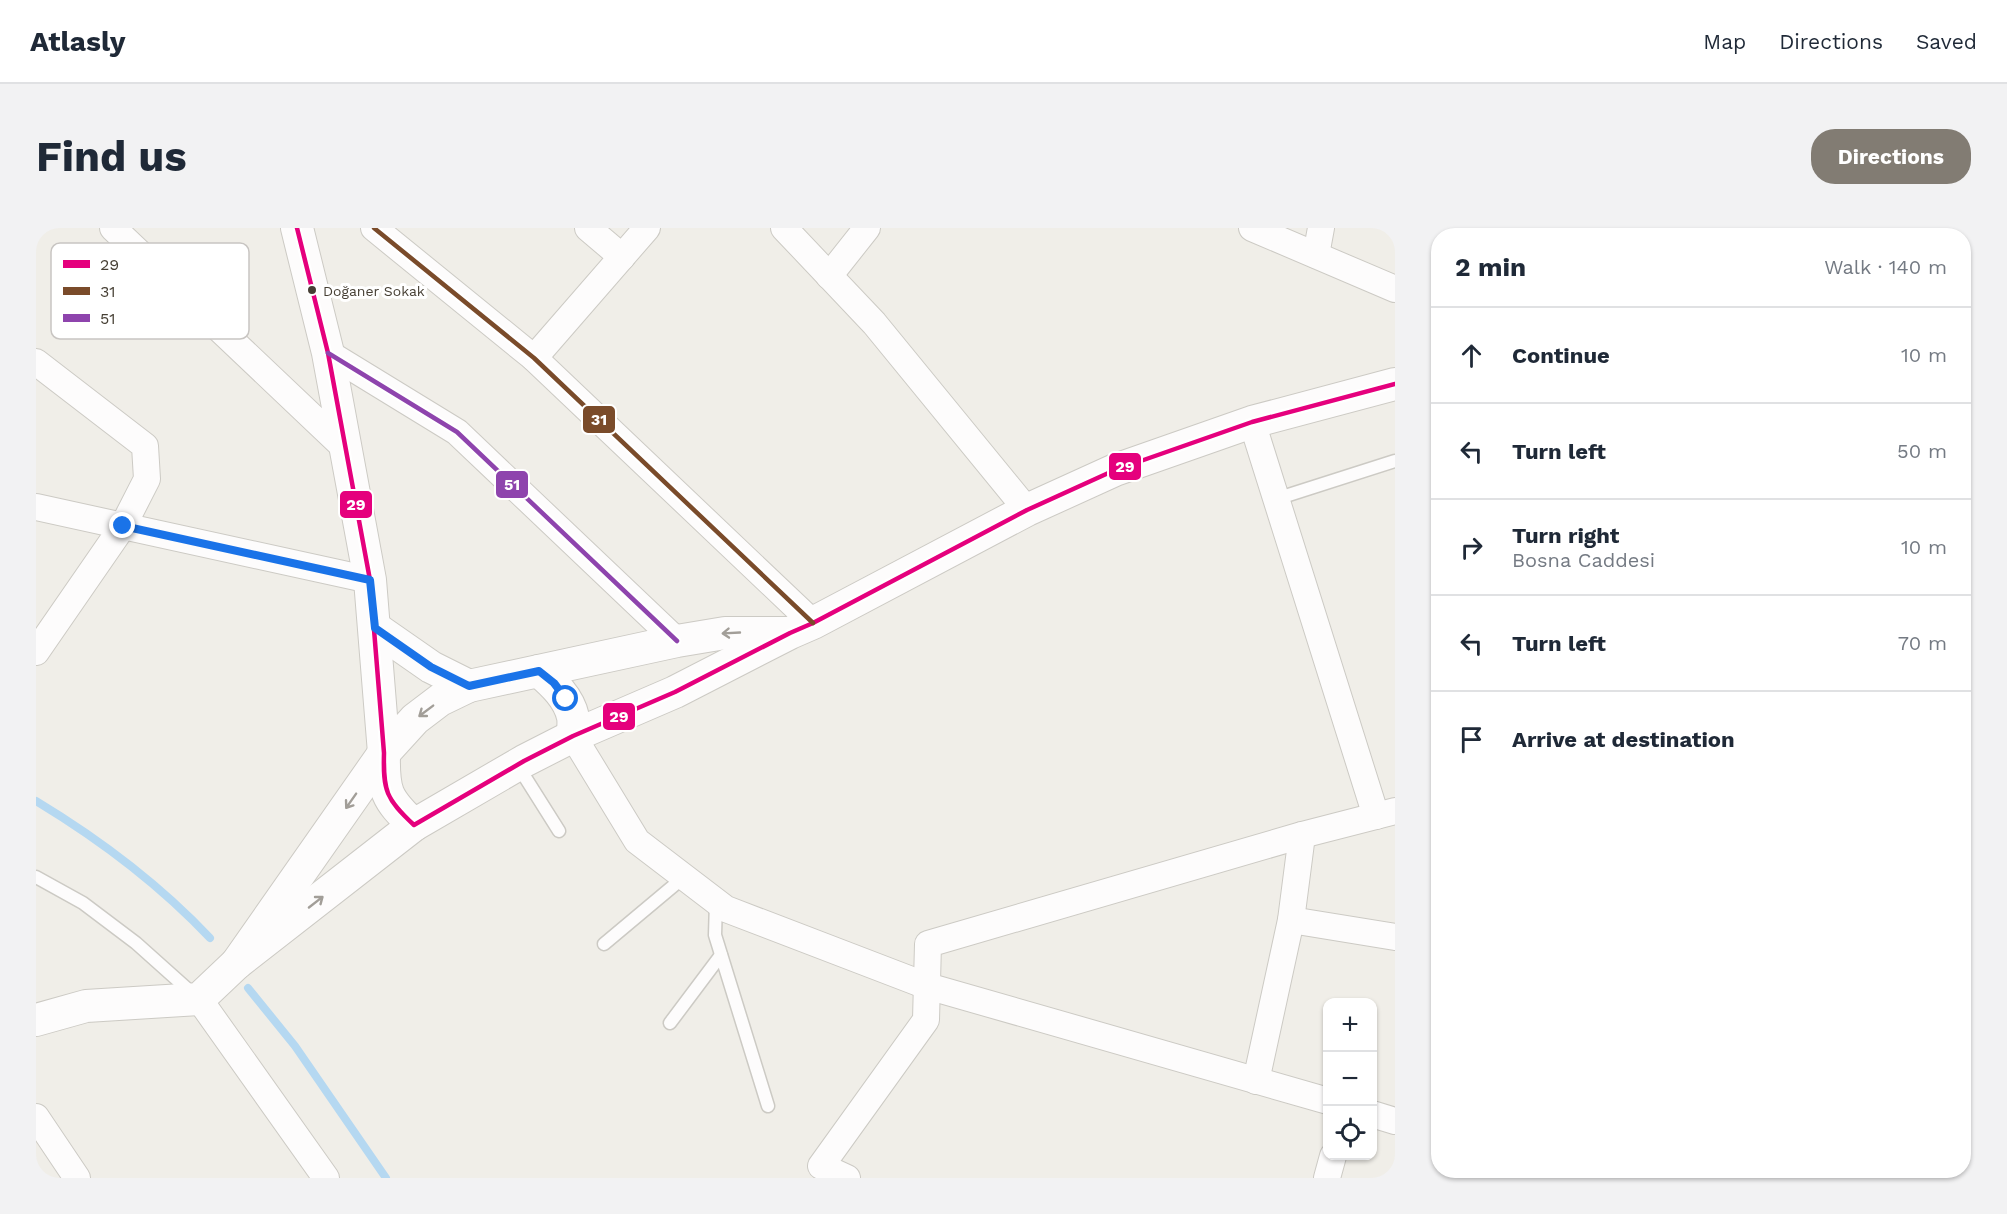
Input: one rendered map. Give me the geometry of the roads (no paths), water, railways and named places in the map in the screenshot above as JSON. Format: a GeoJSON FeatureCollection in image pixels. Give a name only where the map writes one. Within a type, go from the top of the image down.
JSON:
{"type":"FeatureCollection","features":[{"type":"Feature","properties":{"kind":"street"},"geometry":{"type":"LineString","coordinates":[[113,228],[129,243]]}},
{"type":"Feature","properties":{"kind":"street"},"geometry":{"type":"LineString","coordinates":[[297,228],[328,353],[370,580],[387,795],[398,810],[414,825]]}},
{"type":"Feature","properties":{"kind":"street"},"geometry":{"type":"LineString","coordinates":[[374,228],[534,358],[801,628]]}},
{"type":"Feature","properties":{"kind":"street"},"geometry":{"type":"LineString","coordinates":[[588,228],[622,257]]}},
{"type":"Feature","properties":{"kind":"street"},"geometry":{"type":"LineString","coordinates":[[534,358],[647,228]]}},
{"type":"Feature","properties":{"kind":"street"},"geometry":{"type":"LineString","coordinates":[[784,228],[874,323],[1027,510]]}},
{"type":"Feature","properties":{"kind":"street"},"geometry":{"type":"LineString","coordinates":[[829,276],[867,228]]}},
{"type":"Feature","properties":{"kind":"street"},"geometry":{"type":"LineString","coordinates":[[1252,228],[1395,290]]}},
{"type":"Feature","properties":{"kind":"street"},"geometry":{"type":"LineString","coordinates":[[1316,255],[1321,228]]}},
{"type":"Feature","properties":{"kind":"street"},"geometry":{"type":"LineString","coordinates":[[230,339],[346,449]]}},
{"type":"Feature","properties":{"kind":"street"},"geometry":{"type":"LineString","coordinates":[[328,353],[457,432],[677,641]]}},
{"type":"Feature","properties":{"kind":"street"},"geometry":{"type":"LineString","coordinates":[[36,362],[145,446],[147,479],[123,526],[36,652]]}},
{"type":"Feature","properties":{"kind":"street"},"geometry":{"type":"LineString","coordinates":[[36,1020],[86,1006],[199,999],[237,963],[414,825],[517,765],[573,736],[675,692],[1027,510],[1115,470],[1252,422],[1395,384]]}},
{"type":"Feature","properties":{"kind":"street"},"geometry":{"type":"LineString","coordinates":[[847,1178],[821,1166],[926,1020],[928,944],[1302,835],[1385,814],[1276,499],[1252,422]]}},
{"type":"Feature","properties":{"kind":"street"},"geometry":{"type":"LineString","coordinates":[[36,507],[370,580]]}},
{"type":"Feature","properties":{"kind":"street"},"geometry":{"type":"LineString","coordinates":[[375,628],[431,667],[469,686]]}},
{"type":"Feature","properties":{"kind":"street"},"geometry":{"type":"LineString","coordinates":[[237,963],[384,753],[416,719],[440,700],[469,686],[677,641],[725,633],[801,628]]}},
{"type":"Feature","properties":{"kind":"street"},"geometry":{"type":"LineString","coordinates":[[539,671],[554,683],[566,699],[573,717],[573,736],[637,840],[726,909],[927,986],[1323,1100]]}},
{"type":"Feature","properties":{"kind":"street"},"geometry":{"type":"LineString","coordinates":[[1256,1081],[1291,920],[1302,835]]}},
{"type":"Feature","properties":{"kind":"street"},"geometry":{"type":"LineString","coordinates":[[1291,920],[1395,937]]}},
{"type":"Feature","properties":{"kind":"street"},"geometry":{"type":"LineString","coordinates":[[199,999],[326,1178]]}},
{"type":"Feature","properties":{"kind":"street"},"geometry":{"type":"LineString","coordinates":[[1377,1116],[1395,1121]]}},
{"type":"Feature","properties":{"kind":"street"},"geometry":{"type":"LineString","coordinates":[[36,1117],[77,1178]]}},
{"type":"Feature","properties":{"kind":"street"},"geometry":{"type":"LineString","coordinates":[[1327,1178],[1332,1160]]}},
{"type":"Feature","properties":{"kind":"lane"},"geometry":{"type":"LineString","coordinates":[[1276,499],[1395,461]]}},
{"type":"Feature","properties":{"kind":"lane"},"geometry":{"type":"LineString","coordinates":[[517,765],[559,831]]}},
{"type":"Feature","properties":{"kind":"lane"},"geometry":{"type":"LineString","coordinates":[[36,877],[83,903],[110,922],[199,999]]}},
{"type":"Feature","properties":{"kind":"lane"},"geometry":{"type":"LineString","coordinates":[[604,944],[684,877]]}},
{"type":"Feature","properties":{"kind":"lane"},"geometry":{"type":"LineString","coordinates":[[716,901],[715,934],[768,1106]]}},
{"type":"Feature","properties":{"kind":"lane"},"geometry":{"type":"LineString","coordinates":[[670,1023],[721,955]]}},
{"type":"Feature","properties":{"kind":"waterway"},"geometry":{"type":"LineString","coordinates":[[36,801],[83,831],[128,864],[170,899],[210,938]]}},
{"type":"Feature","properties":{"kind":"waterway"},"geometry":{"type":"LineString","coordinates":[[248,988],[295,1046],[386,1178]]}},
{"type":"Feature","properties":{"kind":"place","name":"Doğaner Sokak"},"geometry":{"type":"Point","coordinates":[312,290]}}]}
